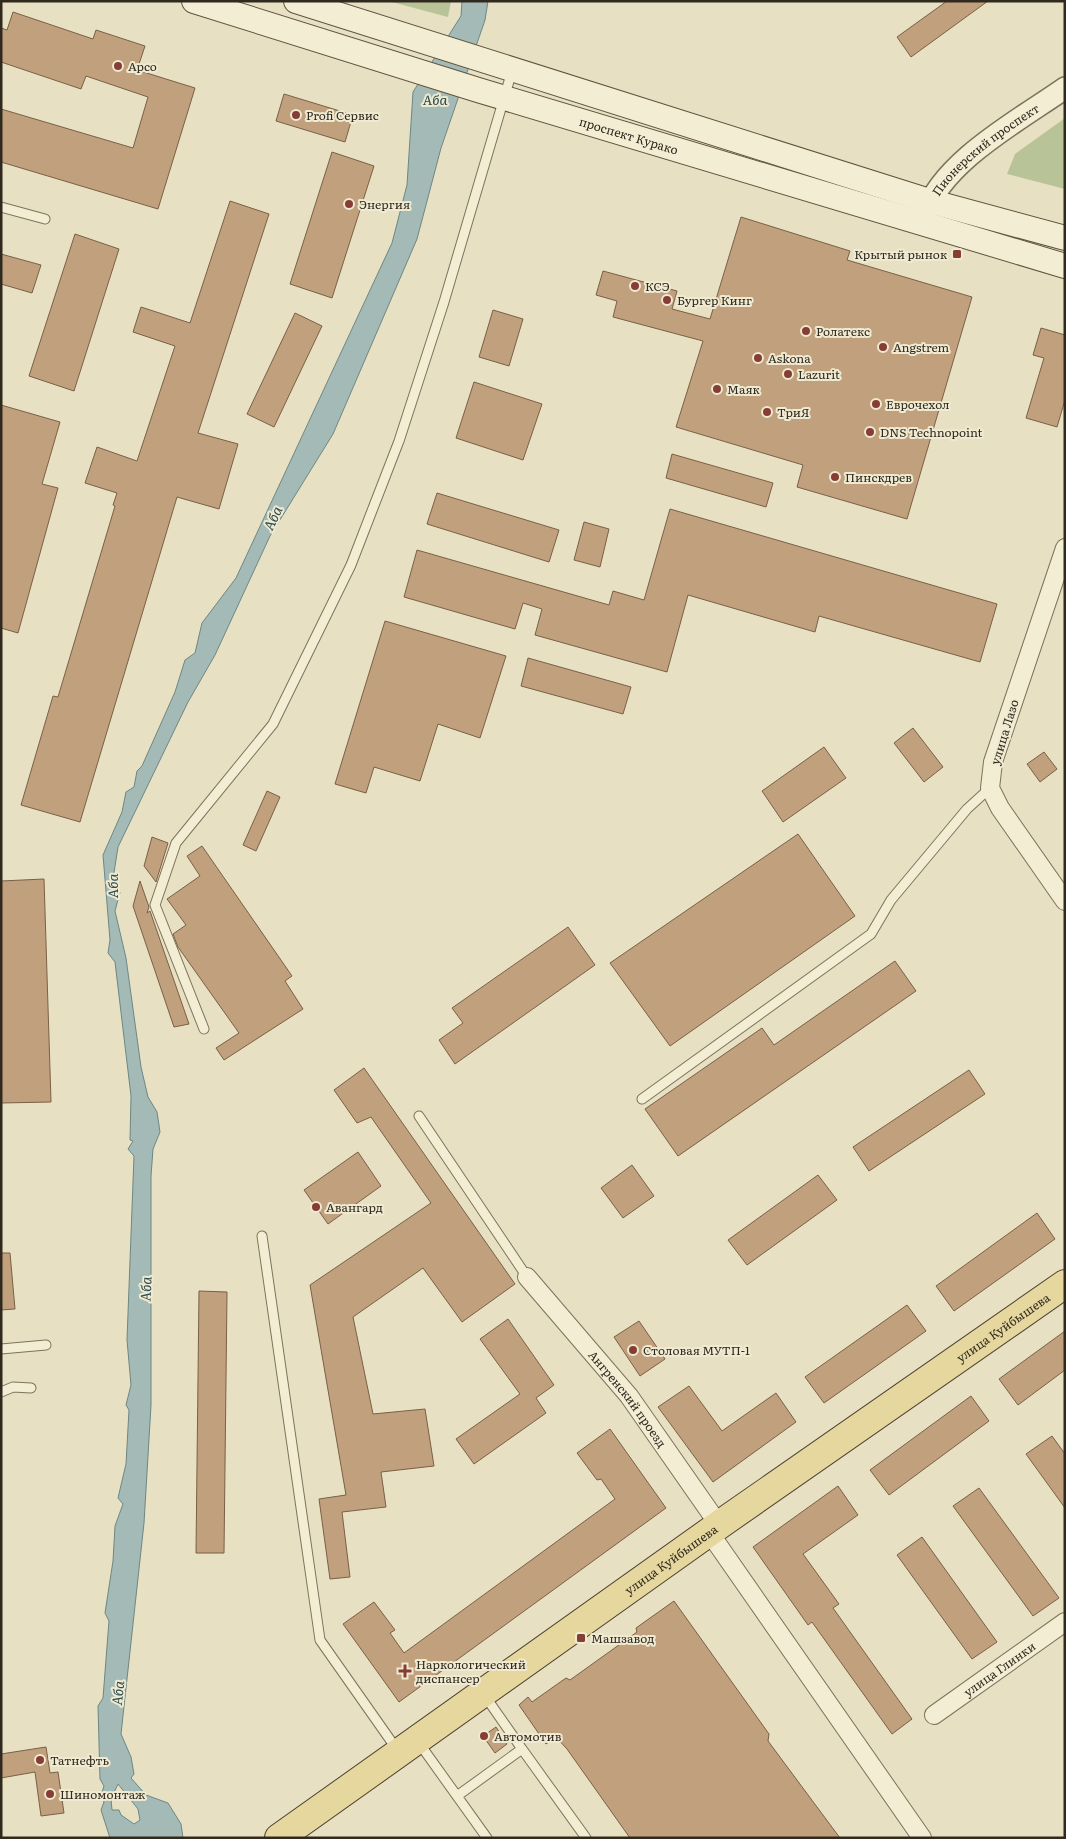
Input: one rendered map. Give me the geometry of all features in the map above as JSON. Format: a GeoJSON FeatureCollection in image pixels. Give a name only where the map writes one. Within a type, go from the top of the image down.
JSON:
{"type":"FeatureCollection","features":[{"type":"Feature","properties":{"kind":"main road","name":"проспект Курако"},"geometry":{"type":"LineString","coordinates":[[194,1],[478,90],[926,212],[1065,238]]}},
{"type":"Feature","properties":{"kind":"main road","name":"проспект Курако"},"geometry":{"type":"LineString","coordinates":[[296,1],[513,68],[926,212],[1065,266]]}},
{"type":"Feature","properties":{"kind":"main road","name":"улица Куйбышева"},"geometry":{"type":"LineString","coordinates":[[279,1838],[714,1529],[1065,1284]]}},
{"type":"Feature","properties":{"kind":"street","name":"Пионерский проспект"},"geometry":{"type":"LineString","coordinates":[[926,212],[960,162],[1065,88]]}},
{"type":"Feature","properties":{"kind":"street","name":"улица Лазо"},"geometry":{"type":"LineString","coordinates":[[990,788],[993,762],[1065,548]]}},
{"type":"Feature","properties":{"kind":"street"},"geometry":{"type":"LineString","coordinates":[[990,788],[1000,808],[1065,901]]}},
{"type":"Feature","properties":{"kind":"street","name":"Ангренский проезд"},"geometry":{"type":"LineString","coordinates":[[527,1277],[629,1396],[714,1529],[922,1838]]}},
{"type":"Feature","properties":{"kind":"street","name":"улица Глинки"},"geometry":{"type":"LineString","coordinates":[[934,1715],[1065,1622]]}},
{"type":"Feature","properties":{"kind":"lane"},"geometry":{"type":"LineString","coordinates":[[204,1029],[156,905],[176,842],[273,724],[351,565],[399,441],[446,297],[513,68]]}},
{"type":"Feature","properties":{"kind":"lane"},"geometry":{"type":"LineString","coordinates":[[1,207],[46,219]]}},
{"type":"Feature","properties":{"kind":"lane"},"geometry":{"type":"LineString","coordinates":[[642,1099],[871,934],[891,900],[968,809],[990,788]]}},
{"type":"Feature","properties":{"kind":"lane"},"geometry":{"type":"LineString","coordinates":[[418,1116],[527,1277]]}},
{"type":"Feature","properties":{"kind":"lane"},"geometry":{"type":"LineString","coordinates":[[262,1236],[320,1640],[408,1747],[457,1796],[487,1838]]}},
{"type":"Feature","properties":{"kind":"lane"},"geometry":{"type":"LineString","coordinates":[[1,1349],[46,1345]]}},
{"type":"Feature","properties":{"kind":"lane"},"geometry":{"type":"LineString","coordinates":[[1,1392],[13,1387],[31,1388]]}},
{"type":"Feature","properties":{"kind":"lane"},"geometry":{"type":"LineString","coordinates":[[483,1694],[586,1838]]}},
{"type":"Feature","properties":{"kind":"lane"},"geometry":{"type":"LineString","coordinates":[[457,1796],[522,1749]]}},
{"type":"Feature","properties":{"kind":"green space"},"geometry":{"type":"Polygon","coordinates":[[[388,1],[451,1],[448,17],[388,1]]]}},
{"type":"Feature","properties":{"kind":"green space"},"geometry":{"type":"Polygon","coordinates":[[[1065,118],[1065,189],[1007,174],[1015,154],[1065,118]]]}},
{"type":"Feature","properties":{"kind":"water","name":"Аба"},"geometry":{"type":"Polygon","coordinates":[[[462,1],[488,1],[485,20],[441,148],[417,239],[333,434],[270,536],[215,655],[188,702],[118,847],[112,885],[120,892],[115,911],[126,958],[141,1067],[148,1097],[157,1112],[160,1132],[153,1149],[151,1176],[151,1405],[144,1523],[121,1734],[131,1757],[134,1774],[131,1778],[146,1795],[168,1803],[181,1824],[183,1838],[110,1838],[101,1810],[104,1802],[101,1795],[104,1786],[100,1779],[98,1706],[103,1698],[109,1621],[105,1613],[113,1561],[115,1526],[123,1504],[118,1498],[126,1464],[129,1410],[126,1405],[131,1385],[127,1340],[134,1156],[128,1149],[133,1141],[130,1140],[131,1096],[115,962],[108,953],[110,940],[103,855],[122,812],[126,792],[134,787],[137,771],[142,766],[175,692],[185,660],[195,653],[202,623],[236,578],[392,243],[407,185],[413,92],[461,16],[462,1]],[[118,1784],[111,1799],[112,1810],[119,1810],[121,1815],[134,1824],[140,1820],[138,1809],[118,1784]]]}},
{"type":"Feature","properties":{"kind":"building"},"geometry":{"type":"Polygon","coordinates":[[[947,1],[988,1],[911,57],[897,37],[947,1]]]}},
{"type":"Feature","properties":{"kind":"building"},"geometry":{"type":"Polygon","coordinates":[[[13,12],[93,39],[96,30],[145,46],[137,70],[195,88],[158,209],[1,162],[1,109],[133,148],[148,97],[86,76],[81,89],[1,62],[1,28],[7,30],[13,12]]]}},
{"type":"Feature","properties":{"kind":"building"},"geometry":{"type":"Polygon","coordinates":[[[284,94],[353,115],[345,142],[276,121],[284,94]]]}},
{"type":"Feature","properties":{"kind":"building"},"geometry":{"type":"Polygon","coordinates":[[[332,152],[374,166],[332,298],[290,284],[332,152]]]}},
{"type":"Feature","properties":{"kind":"building"},"geometry":{"type":"Polygon","coordinates":[[[230,201],[269,214],[198,433],[238,444],[219,509],[177,497],[80,822],[21,805],[53,696],[58,697],[115,506],[113,505],[117,493],[85,483],[97,447],[137,461],[175,346],[133,332],[141,307],[190,323],[230,201]]]}},
{"type":"Feature","properties":{"kind":"building"},"geometry":{"type":"Polygon","coordinates":[[[741,217],[850,251],[847,260],[972,297],[907,519],[797,487],[803,465],[676,427],[703,341],[613,317],[617,301],[596,295],[603,271],[677,291],[672,309],[710,319],[741,217]]]}},
{"type":"Feature","properties":{"kind":"building"},"geometry":{"type":"Polygon","coordinates":[[[75,234],[119,249],[74,391],[29,376],[75,234]]]}},
{"type":"Feature","properties":{"kind":"building"},"geometry":{"type":"Polygon","coordinates":[[[1,254],[41,265],[32,293],[1,284],[1,254]]]}},
{"type":"Feature","properties":{"kind":"building"},"geometry":{"type":"Polygon","coordinates":[[[493,310],[523,319],[509,366],[479,357],[493,310]]]}},
{"type":"Feature","properties":{"kind":"building"},"geometry":{"type":"Polygon","coordinates":[[[295,313],[322,326],[274,427],[247,414],[295,313]]]}},
{"type":"Feature","properties":{"kind":"building"},"geometry":{"type":"Polygon","coordinates":[[[1041,328],[1065,335],[1065,400],[1057,427],[1026,418],[1044,358],[1033,355],[1041,328]]]}},
{"type":"Feature","properties":{"kind":"building"},"geometry":{"type":"Polygon","coordinates":[[[474,382],[542,404],[523,460],[456,438],[474,382]]]}},
{"type":"Feature","properties":{"kind":"building"},"geometry":{"type":"Polygon","coordinates":[[[1,405],[60,422],[42,484],[58,488],[18,633],[1,628],[1,405]]]}},
{"type":"Feature","properties":{"kind":"building"},"geometry":{"type":"Polygon","coordinates":[[[672,454],[773,483],[766,507],[666,478],[672,454]]]}},
{"type":"Feature","properties":{"kind":"building"},"geometry":{"type":"Polygon","coordinates":[[[437,493],[559,530],[549,562],[427,524],[437,493]]]}},
{"type":"Feature","properties":{"kind":"building"},"geometry":{"type":"Polygon","coordinates":[[[670,509],[997,604],[980,662],[819,616],[815,632],[688,595],[667,672],[535,635],[542,609],[523,603],[515,629],[404,597],[417,550],[609,605],[613,591],[644,600],[670,509]]]}},
{"type":"Feature","properties":{"kind":"building"},"geometry":{"type":"Polygon","coordinates":[[[584,522],[609,529],[600,567],[574,560],[584,522]]]}},
{"type":"Feature","properties":{"kind":"building"},"geometry":{"type":"Polygon","coordinates":[[[385,621],[506,656],[480,738],[438,724],[420,781],[374,767],[366,793],[335,784],[385,621]]]}},
{"type":"Feature","properties":{"kind":"building"},"geometry":{"type":"Polygon","coordinates":[[[528,658],[631,687],[623,714],[521,686],[528,658]]]}},
{"type":"Feature","properties":{"kind":"building"},"geometry":{"type":"Polygon","coordinates":[[[913,728],[943,767],[924,782],[894,743],[913,728]]]}},
{"type":"Feature","properties":{"kind":"building"},"geometry":{"type":"Polygon","coordinates":[[[824,747],[846,778],[783,822],[762,791],[824,747]]]}},
{"type":"Feature","properties":{"kind":"building"},"geometry":{"type":"Polygon","coordinates":[[[1044,752],[1057,769],[1040,782],[1027,764],[1044,752]]]}},
{"type":"Feature","properties":{"kind":"building"},"geometry":{"type":"Polygon","coordinates":[[[267,791],[280,797],[256,851],[243,845],[267,791]]]}},
{"type":"Feature","properties":{"kind":"building"},"geometry":{"type":"Polygon","coordinates":[[[798,834],[855,916],[670,1046],[610,963],[798,834]]]}},
{"type":"Feature","properties":{"kind":"building"},"geometry":{"type":"Polygon","coordinates":[[[152,837],[168,843],[156,882],[144,866],[152,837]]]}},
{"type":"Feature","properties":{"kind":"building"},"geometry":{"type":"Polygon","coordinates":[[[202,846],[292,976],[285,981],[303,1009],[224,1060],[216,1048],[239,1033],[178,947],[173,934],[186,925],[167,899],[200,876],[187,856],[202,846]]]}},
{"type":"Feature","properties":{"kind":"building"},"geometry":{"type":"Polygon","coordinates":[[[44,879],[51,1102],[1,1103],[1,881],[44,879]]]}},
{"type":"Feature","properties":{"kind":"building"},"geometry":{"type":"Polygon","coordinates":[[[140,881],[149,907],[147,913],[150,911],[189,1024],[174,1027],[133,906],[140,881]]]}},
{"type":"Feature","properties":{"kind":"building"},"geometry":{"type":"Polygon","coordinates":[[[568,927],[595,965],[455,1064],[439,1040],[463,1023],[452,1008],[568,927]]]}},
{"type":"Feature","properties":{"kind":"building"},"geometry":{"type":"Polygon","coordinates":[[[895,961],[916,991],[678,1156],[645,1109],[762,1028],[774,1045],[895,961]]]}},
{"type":"Feature","properties":{"kind":"building"},"geometry":{"type":"Polygon","coordinates":[[[364,1068],[515,1284],[462,1322],[423,1268],[353,1317],[373,1414],[425,1409],[434,1466],[381,1472],[386,1507],[342,1512],[350,1577],[330,1579],[319,1499],[346,1495],[310,1285],[431,1203],[371,1117],[357,1123],[334,1090],[364,1068]]]}},
{"type":"Feature","properties":{"kind":"building"},"geometry":{"type":"Polygon","coordinates":[[[969,1070],[985,1094],[869,1171],[853,1147],[969,1070]]]}},
{"type":"Feature","properties":{"kind":"building"},"geometry":{"type":"Polygon","coordinates":[[[358,1152],[381,1186],[328,1224],[304,1190],[358,1152]]]}},
{"type":"Feature","properties":{"kind":"building"},"geometry":{"type":"Polygon","coordinates":[[[632,1165],[654,1196],[623,1218],[601,1188],[632,1165]]]}},
{"type":"Feature","properties":{"kind":"building"},"geometry":{"type":"Polygon","coordinates":[[[818,1175],[837,1200],[747,1265],[728,1240],[818,1175]]]}},
{"type":"Feature","properties":{"kind":"building"},"geometry":{"type":"Polygon","coordinates":[[[1037,1213],[1055,1239],[954,1311],[936,1286],[1037,1213]]]}},
{"type":"Feature","properties":{"kind":"building"},"geometry":{"type":"Polygon","coordinates":[[[1,1253],[10,1253],[15,1309],[1,1310],[1,1253]]]}},
{"type":"Feature","properties":{"kind":"building"},"geometry":{"type":"Polygon","coordinates":[[[199,1291],[227,1292],[224,1553],[196,1553],[199,1291]]]}},
{"type":"Feature","properties":{"kind":"building"},"geometry":{"type":"Polygon","coordinates":[[[907,1305],[926,1331],[824,1403],[805,1377],[907,1305]]]}},
{"type":"Feature","properties":{"kind":"building"},"geometry":{"type":"Polygon","coordinates":[[[508,1319],[554,1385],[536,1398],[546,1413],[474,1464],[456,1439],[520,1394],[480,1339],[508,1319]]]}},
{"type":"Feature","properties":{"kind":"building"},"geometry":{"type":"Polygon","coordinates":[[[639,1321],[665,1359],[640,1376],[614,1337],[639,1321]]]}},
{"type":"Feature","properties":{"kind":"building"},"geometry":{"type":"Polygon","coordinates":[[[1065,1331],[1065,1370],[1018,1405],[999,1379],[1065,1331]]]}},
{"type":"Feature","properties":{"kind":"building"},"geometry":{"type":"Polygon","coordinates":[[[689,1386],[722,1431],[776,1393],[796,1422],[713,1482],[658,1407],[689,1386]]]}},
{"type":"Feature","properties":{"kind":"building"},"geometry":{"type":"Polygon","coordinates":[[[971,1396],[989,1421],[889,1495],[870,1470],[971,1396]]]}},
{"type":"Feature","properties":{"kind":"building"},"geometry":{"type":"Polygon","coordinates":[[[610,1429],[666,1508],[399,1702],[343,1624],[374,1602],[395,1630],[390,1633],[404,1653],[615,1499],[601,1479],[597,1480],[577,1453],[610,1429]]]}},
{"type":"Feature","properties":{"kind":"building"},"geometry":{"type":"Polygon","coordinates":[[[1052,1436],[1065,1454],[1065,1508],[1026,1454],[1052,1436]]]}},
{"type":"Feature","properties":{"kind":"building"},"geometry":{"type":"Polygon","coordinates":[[[838,1486],[858,1515],[803,1554],[839,1604],[833,1608],[912,1719],[892,1734],[812,1622],[808,1625],[753,1547],[838,1486]]]}},
{"type":"Feature","properties":{"kind":"building"},"geometry":{"type":"Polygon","coordinates":[[[979,1488],[1059,1598],[1033,1616],[953,1506],[979,1488]]]}},
{"type":"Feature","properties":{"kind":"building"},"geometry":{"type":"Polygon","coordinates":[[[922,1537],[997,1642],[972,1659],[897,1555],[922,1537]]]}},
{"type":"Feature","properties":{"kind":"building"},"geometry":{"type":"Polygon","coordinates":[[[674,1601],[769,1734],[768,1741],[840,1838],[630,1838],[567,1749],[556,1737],[546,1744],[519,1705],[528,1697],[532,1702],[566,1678],[570,1680],[637,1632],[636,1628],[674,1601]]]}},
{"type":"Feature","properties":{"kind":"building"},"geometry":{"type":"Polygon","coordinates":[[[496,1727],[507,1744],[495,1753],[483,1736],[496,1727]]]}},
{"type":"Feature","properties":{"kind":"building"},"geometry":{"type":"Polygon","coordinates":[[[46,1747],[50,1773],[58,1772],[64,1813],[41,1816],[35,1772],[1,1778],[1,1754],[46,1747]]]}},
{"type":"Feature","properties":{"kind":"place","name":"Арсо"},"geometry":{"type":"Point","coordinates":[118,66]}},
{"type":"Feature","properties":{"kind":"place","name":"Profi Cервис"},"geometry":{"type":"Point","coordinates":[296,115]}},
{"type":"Feature","properties":{"kind":"place","name":"Энергия"},"geometry":{"type":"Point","coordinates":[349,204]}},
{"type":"Feature","properties":{"kind":"place","name":"Крытый рынок"},"geometry":{"type":"Point","coordinates":[957,254]}},
{"type":"Feature","properties":{"kind":"place","name":"КСЭ"},"geometry":{"type":"Point","coordinates":[635,286]}},
{"type":"Feature","properties":{"kind":"place","name":"Бургер Кинг"},"geometry":{"type":"Point","coordinates":[667,300]}},
{"type":"Feature","properties":{"kind":"place","name":"Ролатекс"},"geometry":{"type":"Point","coordinates":[806,331]}},
{"type":"Feature","properties":{"kind":"place","name":"Angstrem"},"geometry":{"type":"Point","coordinates":[883,347]}},
{"type":"Feature","properties":{"kind":"place","name":"Askona"},"geometry":{"type":"Point","coordinates":[758,358]}},
{"type":"Feature","properties":{"kind":"place","name":"Lazurit"},"geometry":{"type":"Point","coordinates":[788,374]}},
{"type":"Feature","properties":{"kind":"place","name":"Маяк"},"geometry":{"type":"Point","coordinates":[717,389]}},
{"type":"Feature","properties":{"kind":"place","name":"Еврочехол"},"geometry":{"type":"Point","coordinates":[876,404]}},
{"type":"Feature","properties":{"kind":"place","name":"ТриЯ"},"geometry":{"type":"Point","coordinates":[767,412]}},
{"type":"Feature","properties":{"kind":"place","name":"DNS Technopoint"},"geometry":{"type":"Point","coordinates":[870,432]}},
{"type":"Feature","properties":{"kind":"place","name":"Пинскдрев"},"geometry":{"type":"Point","coordinates":[835,477]}},
{"type":"Feature","properties":{"kind":"place","name":"Авангард"},"geometry":{"type":"Point","coordinates":[316,1207]}},
{"type":"Feature","properties":{"kind":"place","name":"Столовая МУТП-1"},"geometry":{"type":"Point","coordinates":[633,1350]}},
{"type":"Feature","properties":{"kind":"place","name":"Машзавод"},"geometry":{"type":"Point","coordinates":[581,1638]}},
{"type":"Feature","properties":{"kind":"place","name":"Наркологический диспансер"},"geometry":{"type":"Point","coordinates":[405,1671]}},
{"type":"Feature","properties":{"kind":"place","name":"Автомотив"},"geometry":{"type":"Point","coordinates":[484,1736]}},
{"type":"Feature","properties":{"kind":"place","name":"Татнефть"},"geometry":{"type":"Point","coordinates":[40,1760]}},
{"type":"Feature","properties":{"kind":"place","name":"Шиномонтаж"},"geometry":{"type":"Point","coordinates":[50,1794]}}]}
